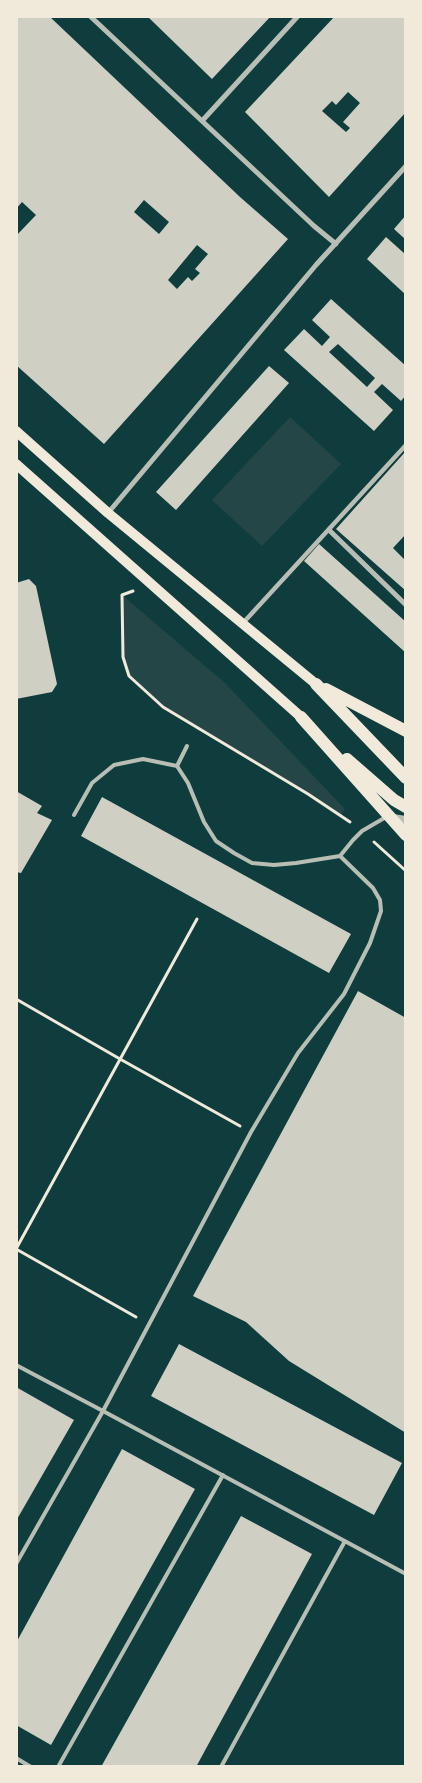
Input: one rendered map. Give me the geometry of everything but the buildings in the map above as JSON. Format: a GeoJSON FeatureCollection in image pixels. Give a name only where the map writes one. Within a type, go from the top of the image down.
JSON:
{"type":"FeatureCollection","features":[{"type":"Feature","properties":{"kind":"main road"},"geometry":{"type":"LineString","coordinates":[[16,431],[108,513],[316,684],[406,778]]}},
{"type":"Feature","properties":{"kind":"main road"},"geometry":{"type":"LineString","coordinates":[[16,464],[380,788],[406,807]]}},
{"type":"Feature","properties":{"kind":"main road"},"geometry":{"type":"LineString","coordinates":[[316,684],[406,731]]}},
{"type":"Feature","properties":{"kind":"main road"},"geometry":{"type":"LineString","coordinates":[[301,717],[406,835]]}},
{"type":"Feature","properties":{"kind":"street"},"geometry":{"type":"LineString","coordinates":[[202,121],[298,16]]}},
{"type":"Feature","properties":{"kind":"street"},"geometry":{"type":"LineString","coordinates":[[91,17],[336,244]]}},
{"type":"Feature","properties":{"kind":"street"},"geometry":{"type":"LineString","coordinates":[[108,513],[336,244],[406,166]]}},
{"type":"Feature","properties":{"kind":"street"},"geometry":{"type":"LineString","coordinates":[[243,623],[406,445]]}},
{"type":"Feature","properties":{"kind":"street"},"geometry":{"type":"LineString","coordinates":[[329,530],[406,605]]}},
{"type":"Feature","properties":{"kind":"lane"},"geometry":{"type":"LineString","coordinates":[[177,766],[187,746]]}},
{"type":"Feature","properties":{"kind":"lane"},"geometry":{"type":"LineString","coordinates":[[74,815],[92,783],[114,765],[143,759],[177,766],[188,783],[204,822],[216,840],[252,863],[274,865],[316,861],[340,856],[362,831],[388,816],[406,818]]}},
{"type":"Feature","properties":{"kind":"lane"},"geometry":{"type":"LineString","coordinates":[[388,816],[406,822]]}},
{"type":"Feature","properties":{"kind":"lane"},"geometry":{"type":"LineString","coordinates":[[16,1564],[103,1411],[251,1132],[298,1052],[344,994],[370,943],[381,912],[380,900],[373,888],[340,856]]}},
{"type":"Feature","properties":{"kind":"lane"},"geometry":{"type":"LineString","coordinates":[[16,1366],[406,1574]]}},
{"type":"Feature","properties":{"kind":"lane"},"geometry":{"type":"LineString","coordinates":[[58,1767],[223,1475]]}},
{"type":"Feature","properties":{"kind":"lane"},"geometry":{"type":"LineString","coordinates":[[221,1767],[345,1541]]}},
{"type":"Feature","properties":{"kind":"lane"},"geometry":{"type":"LineString","coordinates":[[16,1758],[31,1767]]}},
{"type":"Feature","properties":{"kind":"path"},"geometry":{"type":"LineString","coordinates":[[149,584],[122,595],[123,656],[129,676],[163,707],[308,794],[362,831],[406,871]]}},
{"type":"Feature","properties":{"kind":"path"},"geometry":{"type":"LineString","coordinates":[[149,1324],[16,1249],[197,919]]}},
{"type":"Feature","properties":{"kind":"path"},"geometry":{"type":"LineString","coordinates":[[16,999],[251,1132]]}},
{"type":"Feature","properties":{"kind":"shaded area"},"geometry":{"type":"Polygon","coordinates":[[[290,417],[341,464],[262,546],[212,500],[290,417]]]}},
{"type":"Feature","properties":{"kind":"shaded area"},"geometry":{"type":"Polygon","coordinates":[[[122,595],[225,683],[345,809],[341,815],[163,707],[129,676],[123,657],[122,595]]]}}]}
